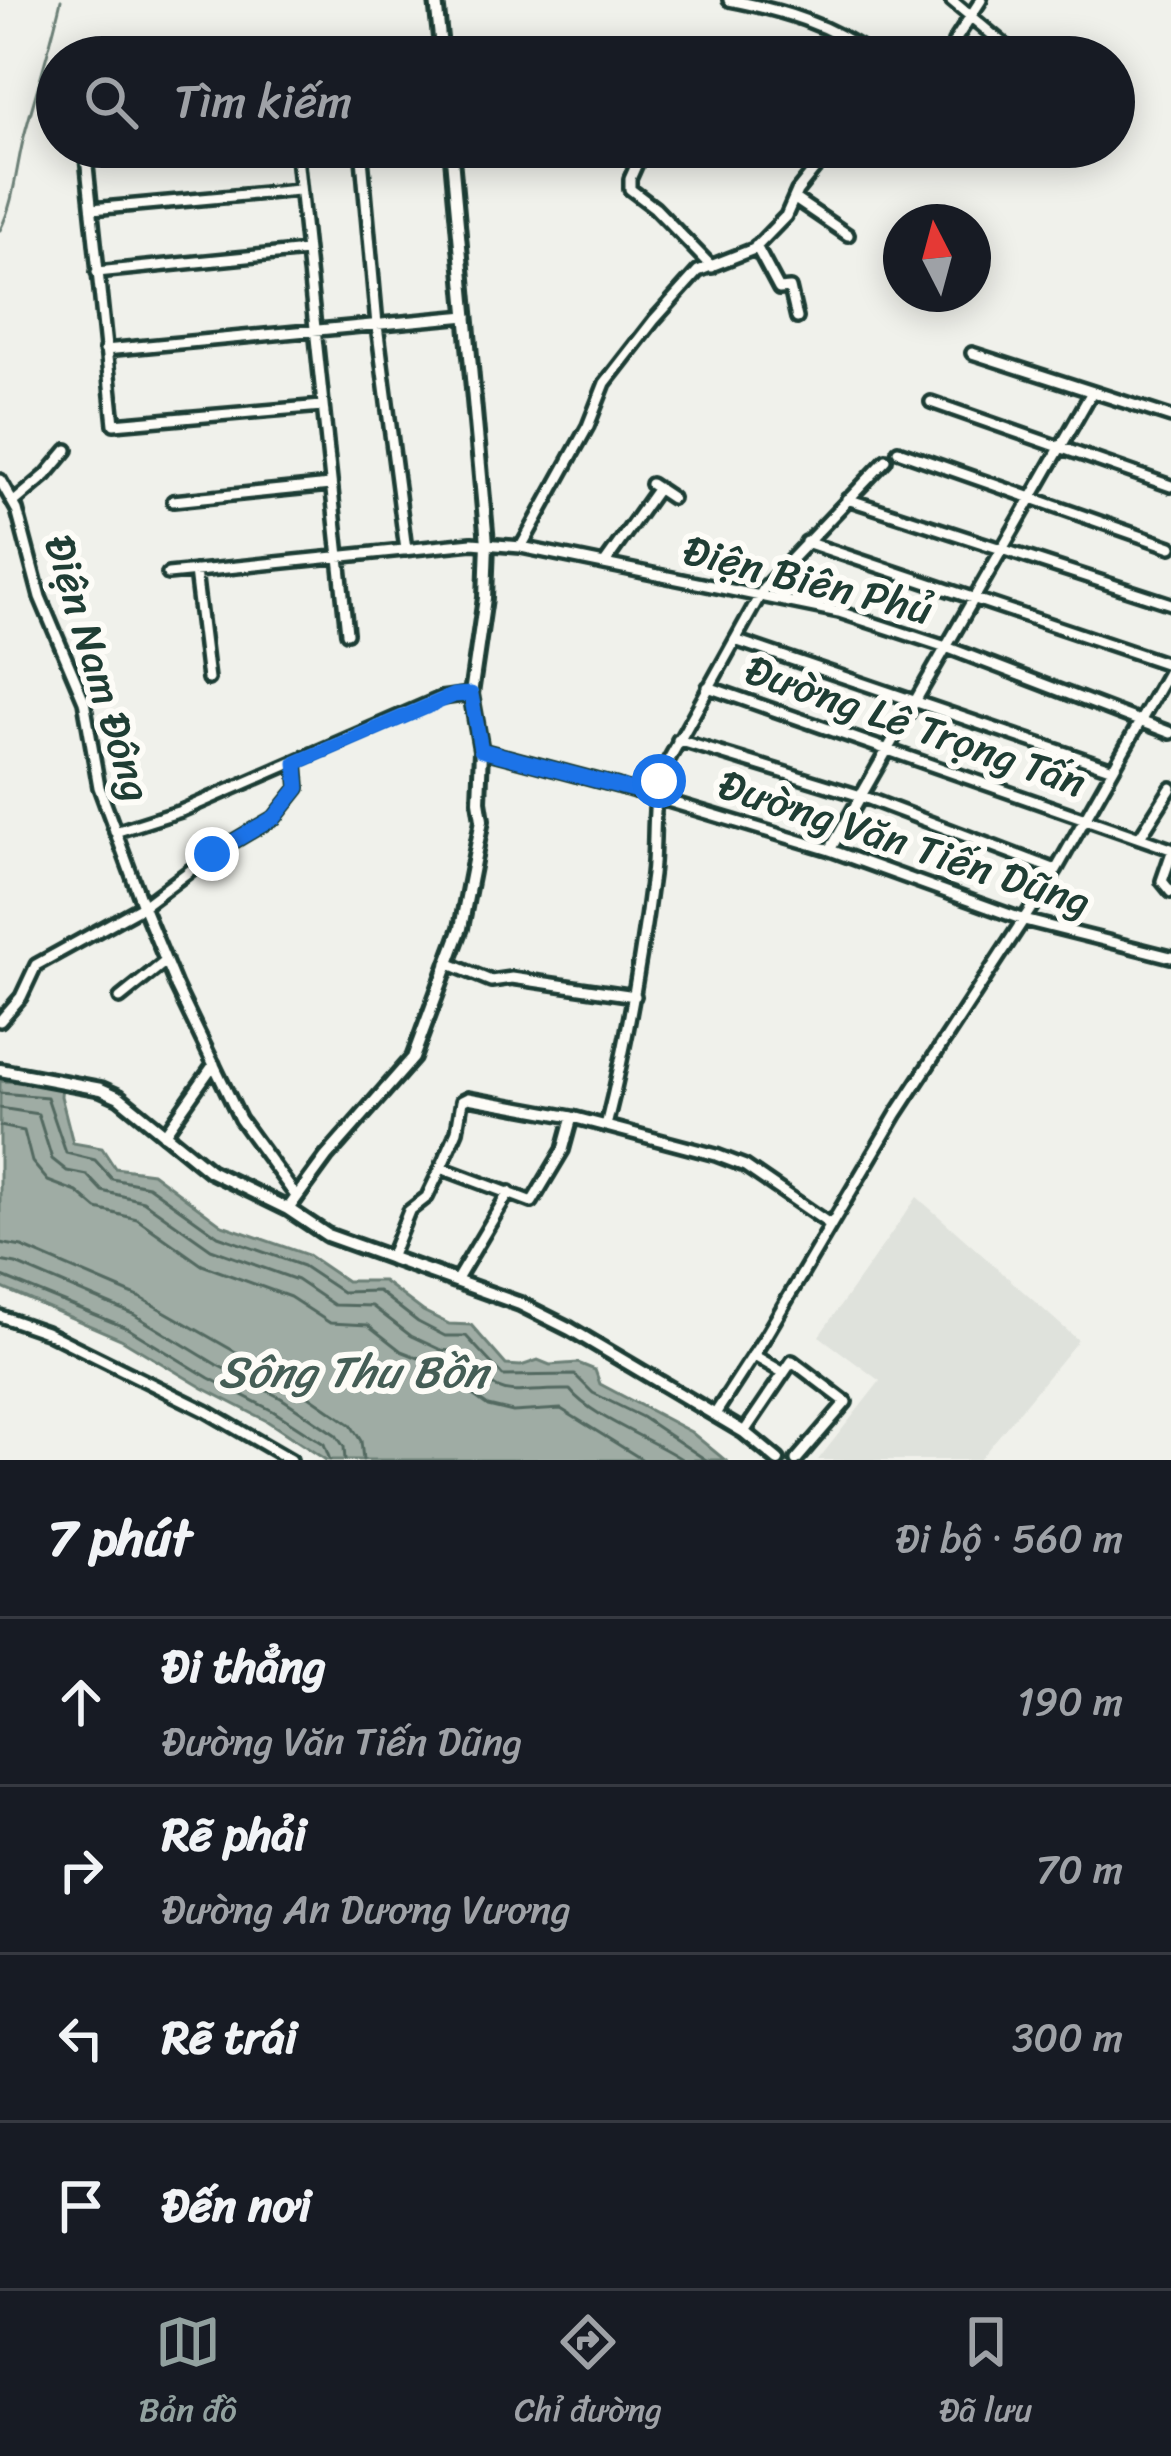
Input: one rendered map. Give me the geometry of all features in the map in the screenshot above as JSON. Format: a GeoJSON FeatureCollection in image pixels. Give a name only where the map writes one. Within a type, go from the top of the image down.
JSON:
{"type":"FeatureCollection","features":[{"type":"Feature","properties":{"kind":"main road"},"geometry":{"type":"LineString","coordinates":[[436,0],[440,36]]}},
{"type":"Feature","properties":{"kind":"main road"},"geometry":{"type":"LineString","coordinates":[[288,1209],[412,1058],[461,928],[479,853],[481,750],[471,694],[488,543],[453,168]]}},
{"type":"Feature","properties":{"kind":"main road"},"geometry":{"type":"LineString","coordinates":[[0,1070],[101,1089],[135,1108],[210,1171],[288,1209],[328,1235],[520,1304],[570,1329],[744,1432],[778,1460]]}},
{"type":"Feature","properties":{"kind":"street"},"geometry":{"type":"LineString","coordinates":[[729,0],[792,13],[835,36]]}},
{"type":"Feature","properties":{"kind":"street"},"geometry":{"type":"LineString","coordinates":[[951,0],[993,36]]}},
{"type":"Feature","properties":{"kind":"street"},"geometry":{"type":"LineString","coordinates":[[958,36],[981,0]]}},
{"type":"Feature","properties":{"kind":"street"},"geometry":{"type":"LineString","coordinates":[[87,168],[112,422],[118,426],[322,406]]}},
{"type":"Feature","properties":{"kind":"street"},"geometry":{"type":"LineString","coordinates":[[297,168],[347,633]]}},
{"type":"Feature","properties":{"kind":"street"},"geometry":{"type":"LineString","coordinates":[[363,168],[406,550]]}},
{"type":"Feature","properties":{"kind":"street"},"geometry":{"type":"LineString","coordinates":[[635,168],[628,186],[712,267]]}},
{"type":"Feature","properties":{"kind":"street"},"geometry":{"type":"LineString","coordinates":[[521,547],[588,426],[604,383],[698,272],[757,246],[786,216],[816,168]]}},
{"type":"Feature","properties":{"kind":"street"},"geometry":{"type":"LineString","coordinates":[[92,209],[298,190]]}},
{"type":"Feature","properties":{"kind":"street"},"geometry":{"type":"LineString","coordinates":[[795,199],[848,235]]}},
{"type":"Feature","properties":{"kind":"street"},"geometry":{"type":"LineString","coordinates":[[757,246],[779,290],[790,286],[797,318]]}},
{"type":"Feature","properties":{"kind":"street"},"geometry":{"type":"LineString","coordinates":[[97,272],[306,251]]}},
{"type":"Feature","properties":{"kind":"street"},"geometry":{"type":"LineString","coordinates":[[105,350],[467,316]]}},
{"type":"Feature","properties":{"kind":"street"},"geometry":{"type":"LineString","coordinates":[[972,352],[1171,417]]}},
{"type":"Feature","properties":{"kind":"street"},"geometry":{"type":"LineString","coordinates":[[830,850],[1092,392]]}},
{"type":"Feature","properties":{"kind":"street"},"geometry":{"type":"LineString","coordinates":[[931,402],[1171,486]]}},
{"type":"Feature","properties":{"kind":"street"},"geometry":{"type":"LineString","coordinates":[[14,503],[67,450]]}},
{"type":"Feature","properties":{"kind":"street"},"geometry":{"type":"LineString","coordinates":[[898,451],[1171,547]]}},
{"type":"Feature","properties":{"kind":"street"},"geometry":{"type":"LineString","coordinates":[[606,1126],[635,996],[662,772],[758,596],[886,460]]}},
{"type":"Feature","properties":{"kind":"street","name":"Điện Nam Đông"},"geometry":{"type":"LineString","coordinates":[[0,479],[14,503],[40,597],[84,701],[99,787],[142,906],[240,1119],[296,1196]]}},
{"type":"Feature","properties":{"kind":"street"},"geometry":{"type":"LineString","coordinates":[[173,501],[330,484]]}},
{"type":"Feature","properties":{"kind":"street"},"geometry":{"type":"LineString","coordinates":[[604,564],[655,486],[673,498]]}},
{"type":"Feature","properties":{"kind":"street"},"geometry":{"type":"LineString","coordinates":[[847,499],[1171,604]]}},
{"type":"Feature","properties":{"kind":"street"},"geometry":{"type":"LineString","coordinates":[[715,1414],[897,1113],[1056,870],[1171,666],[806,542]]}},
{"type":"Feature","properties":{"kind":"street","name":"Điện Biên Phủ"},"geometry":{"type":"LineString","coordinates":[[168,574],[488,543],[521,547],[839,612],[946,647],[1171,733]]}},
{"type":"Feature","properties":{"kind":"street"},"geometry":{"type":"LineString","coordinates":[[195,571],[208,679]]}},
{"type":"Feature","properties":{"kind":"street"},"geometry":{"type":"LineString","coordinates":[[735,640],[1113,770]]}},
{"type":"Feature","properties":{"kind":"street","name":"Đường Lê Trọng Tấn"},"geometry":{"type":"LineString","coordinates":[[708,687],[1140,837],[1171,852]]}},
{"type":"Feature","properties":{"kind":"street"},"geometry":{"type":"LineString","coordinates":[[115,832],[181,811],[441,698],[471,694]]}},
{"type":"Feature","properties":{"kind":"street"},"geometry":{"type":"LineString","coordinates":[[678,740],[861,796],[1056,870]]}},
{"type":"Feature","properties":{"kind":"street","name":"Đường Văn Tiến Dũng"},"geometry":{"type":"LineString","coordinates":[[481,750],[656,796],[830,850],[1024,920],[1171,957]]}},
{"type":"Feature","properties":{"kind":"street"},"geometry":{"type":"LineString","coordinates":[[0,1021],[21,997],[36,965],[142,906],[212,854],[275,817],[298,788],[296,763]]}},
{"type":"Feature","properties":{"kind":"street"},"geometry":{"type":"LineString","coordinates":[[1140,837],[1170,793]]}},
{"type":"Feature","properties":{"kind":"street"},"geometry":{"type":"LineString","coordinates":[[1171,852],[1162,881],[1171,892]]}},
{"type":"Feature","properties":{"kind":"street"},"geometry":{"type":"LineString","coordinates":[[120,998],[166,962]]}},
{"type":"Feature","properties":{"kind":"street"},"geometry":{"type":"LineString","coordinates":[[447,964],[490,981],[512,978],[635,996]]}},
{"type":"Feature","properties":{"kind":"street"},"geometry":{"type":"LineString","coordinates":[[164,1135],[214,1064]]}},
{"type":"Feature","properties":{"kind":"street"},"geometry":{"type":"LineString","coordinates":[[390,1258],[409,1211],[427,1197],[441,1168],[467,1097],[572,1117],[716,1154],[745,1166],[831,1225]]}},
{"type":"Feature","properties":{"kind":"street"},"geometry":{"type":"LineString","coordinates":[[441,1168],[530,1202],[563,1150],[572,1117]]}},
{"type":"Feature","properties":{"kind":"street"},"geometry":{"type":"LineString","coordinates":[[456,1281],[509,1192]]}},
{"type":"Feature","properties":{"kind":"street"},"geometry":{"type":"LineString","coordinates":[[0,1316],[46,1332],[206,1411],[291,1460]]}},
{"type":"Feature","properties":{"kind":"street"},"geometry":{"type":"LineString","coordinates":[[753,1355],[784,1373]]}},
{"type":"Feature","properties":{"kind":"street"},"geometry":{"type":"LineString","coordinates":[[744,1432],[792,1361],[846,1402],[796,1460]]}},
{"type":"Feature","properties":{"kind":"shaded area"},"geometry":{"type":"Polygon","coordinates":[[[917,1197],[1078,1340],[979,1460],[818,1460],[880,1381],[819,1336],[917,1197]]]}},
{"type":"Feature","properties":{"kind":"water","name":"Sông Thu Bồn"},"geometry":{"type":"Polygon","coordinates":[[[0,1081],[62,1084],[73,1143],[102,1148],[115,1168],[152,1173],[222,1225],[308,1255],[346,1281],[383,1281],[449,1324],[471,1325],[506,1365],[538,1360],[550,1365],[578,1363],[595,1370],[600,1384],[691,1432],[725,1460],[326,1460],[121,1339],[0,1287],[0,1081]]]}},
{"type":"Feature","properties":{"kind":"waterway"},"geometry":{"type":"LineString","coordinates":[[51,36],[61,0]]}},
{"type":"Feature","properties":{"kind":"waterway"},"geometry":{"type":"LineString","coordinates":[[0,230],[36,93]]}},
{"type":"Feature","properties":{"kind":"route"},"geometry":{"type":"LineString","coordinates":[[212,854],[275,817],[298,788],[296,763],[454,695],[471,694],[481,750],[656,796],[659,781]]}}]}
